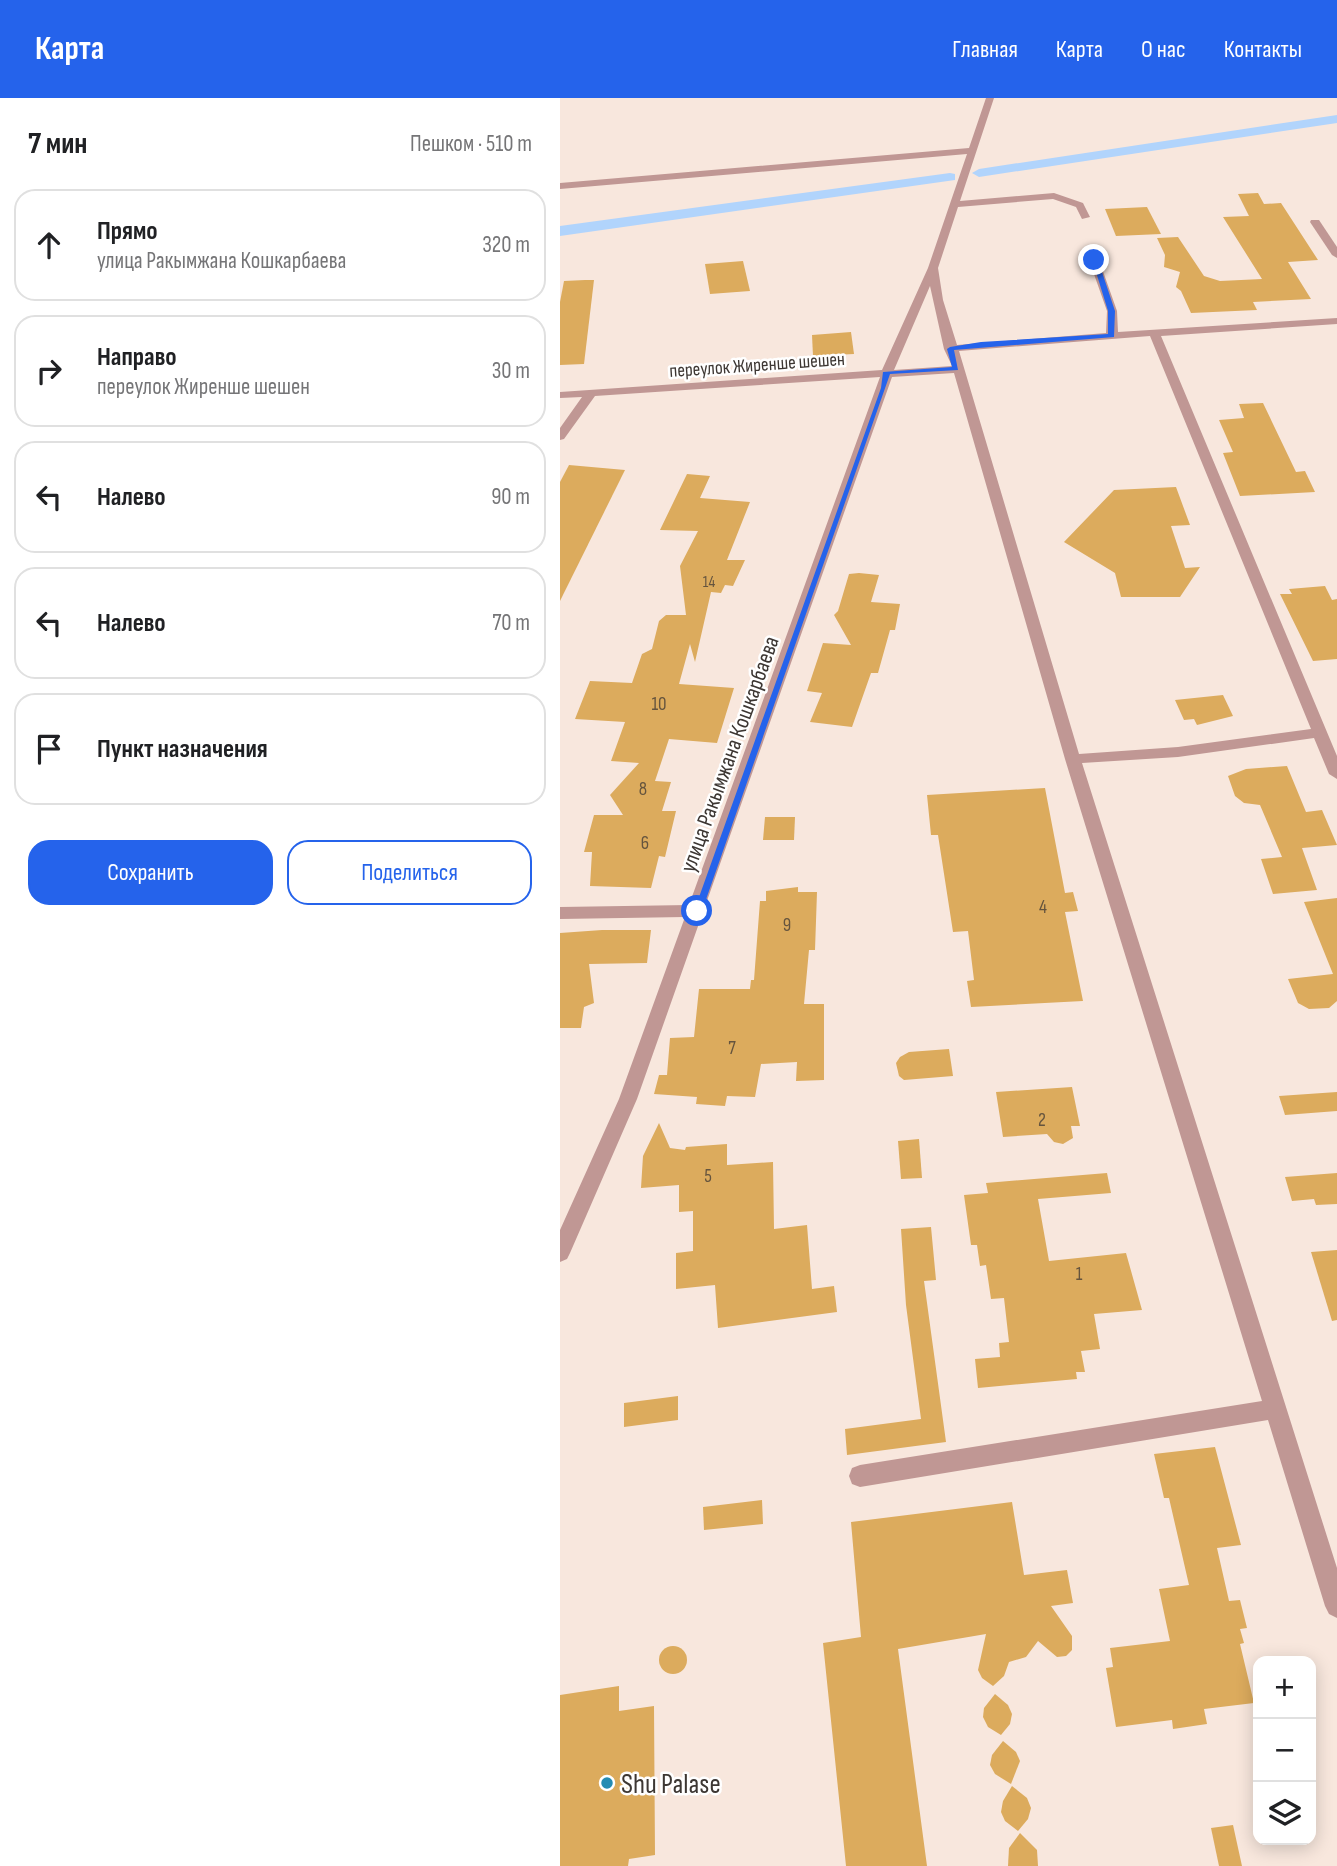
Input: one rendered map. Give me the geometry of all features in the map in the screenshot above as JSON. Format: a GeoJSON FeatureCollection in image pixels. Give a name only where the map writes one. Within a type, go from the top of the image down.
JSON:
{"type":"FeatureCollection","features":[{"type":"Feature","properties":{"kind":"street","name":"улица Ракымжана Кошкарбаева"},"geometry":{"type":"LineString","coordinates":[[560,1253],[628,1099],[884,388],[887,372],[933,268],[970,151],[990,98]]}},
{"type":"Feature","properties":{"kind":"street"},"geometry":{"type":"LineString","coordinates":[[560,186],[970,151]]}},
{"type":"Feature","properties":{"kind":"street"},"geometry":{"type":"LineString","coordinates":[[952,205],[1054,197],[1080,205],[1085,217]]}},
{"type":"Feature","properties":{"kind":"street"},"geometry":{"type":"LineString","coordinates":[[1315,222],[1337,255]]}},
{"type":"Feature","properties":{"kind":"street"},"geometry":{"type":"LineString","coordinates":[[1094,260],[1112,311],[1112,335]]}},
{"type":"Feature","properties":{"kind":"street"},"geometry":{"type":"LineString","coordinates":[[933,268],[950,349],[1073,759],[1275,1409],[1332,1571],[1337,1606]]}},
{"type":"Feature","properties":{"kind":"street"},"geometry":{"type":"LineString","coordinates":[[950,349],[981,344],[1337,321]]}},
{"type":"Feature","properties":{"kind":"street"},"geometry":{"type":"LineString","coordinates":[[1154,333],[1337,774]]}},
{"type":"Feature","properties":{"kind":"street","name":"переулок Жиренше шешен"},"geometry":{"type":"LineString","coordinates":[[560,395],[956,369]]}},
{"type":"Feature","properties":{"kind":"street"},"geometry":{"type":"LineString","coordinates":[[560,436],[591,393]]}},
{"type":"Feature","properties":{"kind":"street"},"geometry":{"type":"LineString","coordinates":[[1073,759],[1178,752],[1320,733]]}},
{"type":"Feature","properties":{"kind":"street"},"geometry":{"type":"LineString","coordinates":[[560,913],[697,911]]}},
{"type":"Feature","properties":{"kind":"street"},"geometry":{"type":"LineString","coordinates":[[860,1476],[1275,1409]]}},
{"type":"Feature","properties":{"kind":"building"},"geometry":{"type":"Polygon","coordinates":[[[1258,193],[1264,204],[1281,203],[1318,260],[1288,262],[1311,299],[1253,302],[1257,310],[1191,313],[1181,291],[1176,287],[1180,272],[1164,267],[1165,255],[1157,238],[1178,237],[1204,276],[1220,281],[1262,279],[1223,217],[1249,216],[1238,194],[1258,193]]]}},
{"type":"Feature","properties":{"kind":"building"},"geometry":{"type":"Polygon","coordinates":[[[1147,207],[1161,234],[1116,236],[1105,209],[1147,207]]]}},
{"type":"Feature","properties":{"kind":"building"},"geometry":{"type":"Polygon","coordinates":[[[743,261],[750,291],[710,294],[705,264],[743,261]]]}},
{"type":"Feature","properties":{"kind":"building"},"geometry":{"type":"Polygon","coordinates":[[[594,280],[584,364],[560,365],[560,302],[564,281],[594,280]]]}},
{"type":"Feature","properties":{"kind":"building"},"geometry":{"type":"Polygon","coordinates":[[[851,332],[854,354],[813,356],[812,335],[851,332]]]}},
{"type":"Feature","properties":{"kind":"building"},"geometry":{"type":"Polygon","coordinates":[[[1263,403],[1296,472],[1305,471],[1315,492],[1240,496],[1223,453],[1233,452],[1219,420],[1244,418],[1239,404],[1263,403]]]}},
{"type":"Feature","properties":{"kind":"building"},"geometry":{"type":"Polygon","coordinates":[[[569,465],[625,470],[560,601],[560,482],[569,465]]]}},
{"type":"Feature","properties":{"kind":"building"},"geometry":{"type":"Polygon","coordinates":[[[687,474],[710,476],[700,498],[750,502],[727,560],[745,560],[733,586],[725,585],[721,593],[711,592],[695,662],[690,644],[679,684],[734,688],[717,743],[669,739],[655,781],[671,782],[662,811],[676,811],[665,857],[659,856],[651,888],[590,886],[592,852],[584,852],[594,815],[623,815],[610,795],[639,763],[611,761],[625,722],[575,719],[590,681],[632,683],[642,654],[652,649],[659,621],[666,615],[686,615],[680,566],[698,531],[660,530],[687,474]]]}},
{"type":"Feature","properties":{"kind":"building"},"geometry":{"type":"Polygon","coordinates":[[[1176,487],[1190,525],[1171,526],[1185,568],[1200,567],[1180,597],[1121,597],[1115,573],[1064,542],[1114,490],[1176,487]]]}},
{"type":"Feature","properties":{"kind":"building"},"geometry":{"type":"Polygon","coordinates":[[[849,574],[879,575],[871,602],[900,604],[895,630],[890,630],[878,673],[871,673],[852,727],[810,722],[822,693],[807,691],[823,643],[851,645],[834,615],[838,611],[849,574]]]}},
{"type":"Feature","properties":{"kind":"building"},"geometry":{"type":"Polygon","coordinates":[[[1325,586],[1332,600],[1337,599],[1337,659],[1313,661],[1280,594],[1292,594],[1289,589],[1325,586]]]}},
{"type":"Feature","properties":{"kind":"building"},"geometry":{"type":"Polygon","coordinates":[[[1223,695],[1233,716],[1197,725],[1194,719],[1184,720],[1175,700],[1223,695]]]}},
{"type":"Feature","properties":{"kind":"building"},"geometry":{"type":"Polygon","coordinates":[[[1287,766],[1306,812],[1322,810],[1337,845],[1302,848],[1317,890],[1273,894],[1261,859],[1282,857],[1260,805],[1244,803],[1235,796],[1228,776],[1246,769],[1287,766]]]}},
{"type":"Feature","properties":{"kind":"building"},"geometry":{"type":"Polygon","coordinates":[[[1045,788],[1065,893],[1073,892],[1078,911],[1065,912],[1083,1001],[971,1007],[967,981],[974,980],[968,931],[953,932],[938,835],[931,835],[927,795],[1045,788]]]}},
{"type":"Feature","properties":{"kind":"building"},"geometry":{"type":"Polygon","coordinates":[[[765,817],[795,817],[794,840],[763,840],[765,817]]]}},
{"type":"Feature","properties":{"kind":"building"},"geometry":{"type":"Polygon","coordinates":[[[798,887],[798,892],[817,892],[815,950],[809,950],[804,1004],[824,1004],[824,1080],[796,1081],[797,1062],[761,1064],[755,1097],[727,1096],[725,1106],[696,1104],[697,1097],[654,1094],[659,1075],[667,1075],[670,1038],[694,1037],[699,989],[750,989],[751,980],[754,980],[760,901],[766,901],[766,891],[798,887]]]}},
{"type":"Feature","properties":{"kind":"building"},"geometry":{"type":"Polygon","coordinates":[[[1337,898],[1337,1001],[1329,1008],[1309,1009],[1298,1003],[1288,979],[1333,974],[1304,902],[1337,898]]]}},
{"type":"Feature","properties":{"kind":"building"},"geometry":{"type":"Polygon","coordinates":[[[651,930],[647,963],[589,964],[594,1003],[584,1007],[581,1028],[560,1028],[560,933],[651,930]]]}},
{"type":"Feature","properties":{"kind":"building"},"geometry":{"type":"Polygon","coordinates":[[[949,1049],[953,1076],[904,1080],[899,1076],[896,1063],[909,1052],[949,1049]]]}},
{"type":"Feature","properties":{"kind":"building"},"geometry":{"type":"Polygon","coordinates":[[[1072,1087],[1080,1126],[1071,1126],[1073,1138],[1063,1144],[1054,1142],[1047,1134],[1003,1137],[996,1092],[1072,1087]]]}},
{"type":"Feature","properties":{"kind":"building"},"geometry":{"type":"Polygon","coordinates":[[[1337,1092],[1337,1111],[1285,1115],[1279,1096],[1337,1092]]]}},
{"type":"Feature","properties":{"kind":"building"},"geometry":{"type":"Polygon","coordinates":[[[659,1123],[670,1148],[685,1150],[686,1147],[727,1144],[727,1165],[773,1162],[774,1229],[807,1225],[812,1289],[834,1286],[837,1312],[718,1328],[715,1285],[676,1289],[676,1253],[693,1251],[693,1211],[679,1212],[679,1185],[641,1188],[643,1156],[659,1123]]]}},
{"type":"Feature","properties":{"kind":"building"},"geometry":{"type":"Polygon","coordinates":[[[919,1139],[922,1178],[901,1179],[898,1141],[919,1139]]]}},
{"type":"Feature","properties":{"kind":"building"},"geometry":{"type":"Polygon","coordinates":[[[1107,1173],[1111,1193],[1038,1199],[1049,1261],[1126,1253],[1142,1310],[1094,1314],[1100,1349],[1081,1351],[1085,1372],[1076,1372],[1077,1379],[978,1388],[975,1359],[1000,1357],[999,1343],[1009,1342],[1004,1298],[991,1299],[986,1265],[980,1266],[977,1245],[971,1245],[964,1195],[988,1193],[986,1183],[1107,1173]]]}},
{"type":"Feature","properties":{"kind":"building"},"geometry":{"type":"Polygon","coordinates":[[[1337,1173],[1337,1204],[1316,1205],[1314,1199],[1292,1201],[1285,1177],[1337,1173]]]}},
{"type":"Feature","properties":{"kind":"building"},"geometry":{"type":"Polygon","coordinates":[[[931,1227],[936,1280],[924,1281],[946,1442],[847,1455],[845,1429],[921,1419],[906,1305],[901,1229],[931,1227]]]}},
{"type":"Feature","properties":{"kind":"building"},"geometry":{"type":"Polygon","coordinates":[[[1337,1250],[1337,1320],[1332,1321],[1311,1252],[1337,1250]]]}},
{"type":"Feature","properties":{"kind":"building"},"geometry":{"type":"Polygon","coordinates":[[[678,1396],[678,1420],[624,1427],[624,1403],[678,1396]]]}},
{"type":"Feature","properties":{"kind":"building"},"geometry":{"type":"Polygon","coordinates":[[[1215,1447],[1241,1545],[1217,1548],[1229,1601],[1240,1600],[1247,1628],[1240,1629],[1244,1643],[1240,1644],[1253,1699],[1253,1703],[1204,1709],[1207,1724],[1173,1729],[1172,1720],[1116,1727],[1106,1668],[1113,1667],[1110,1648],[1170,1641],[1159,1589],[1189,1585],[1169,1498],[1164,1498],[1154,1454],[1215,1447]]]}},
{"type":"Feature","properties":{"kind":"building"},"geometry":{"type":"Polygon","coordinates":[[[762,1500],[763,1524],[704,1530],[703,1507],[762,1500]]]}},
{"type":"Feature","properties":{"kind":"building"},"geometry":{"type":"Polygon","coordinates":[[[1012,1502],[1024,1575],[1067,1570],[1073,1603],[1051,1606],[1072,1636],[1072,1650],[1066,1656],[1057,1657],[1038,1641],[1026,1657],[1009,1662],[1004,1676],[993,1686],[982,1678],[978,1670],[986,1634],[898,1649],[927,1866],[846,1866],[823,1643],[861,1637],[851,1522],[1012,1502]]]}},
{"type":"Feature","properties":{"kind":"building"},"geometry":{"type":"Polygon","coordinates":[[[673,1646],[683,1650],[687,1660],[683,1670],[673,1674],[663,1670],[659,1660],[663,1650],[673,1646]]]}},
{"type":"Feature","properties":{"kind":"building","name":"Shu Palase"},"geometry":{"type":"Polygon","coordinates":[[[619,1686],[619,1711],[654,1706],[655,1855],[629,1859],[628,1866],[560,1866],[560,1695],[619,1686]]]}},
{"type":"Feature","properties":{"kind":"building"},"geometry":{"type":"Polygon","coordinates":[[[995,1694],[1008,1705],[1012,1714],[1010,1724],[1001,1735],[988,1727],[983,1717],[984,1708],[995,1694]]]}},
{"type":"Feature","properties":{"kind":"building"},"geometry":{"type":"Polygon","coordinates":[[[1003,1741],[1016,1752],[1020,1761],[1011,1784],[995,1774],[990,1765],[992,1755],[1003,1741]]]}},
{"type":"Feature","properties":{"kind":"building"},"geometry":{"type":"Polygon","coordinates":[[[1012,1786],[1027,1798],[1031,1808],[1028,1819],[1018,1831],[1005,1821],[1001,1812],[1003,1801],[1012,1786]]]}},
{"type":"Feature","properties":{"kind":"building"},"geometry":{"type":"Polygon","coordinates":[[[1233,1825],[1242,1866],[1219,1866],[1211,1828],[1233,1825]]]}},
{"type":"Feature","properties":{"kind":"building"},"geometry":{"type":"Polygon","coordinates":[[[1020,1833],[1037,1850],[1038,1866],[1008,1866],[1009,1848],[1020,1833]]]}},
{"type":"Feature","properties":{"kind":"waterway"},"geometry":{"type":"LineString","coordinates":[[979,173],[1337,119]]}},
{"type":"Feature","properties":{"kind":"waterway"},"geometry":{"type":"LineString","coordinates":[[560,231],[950,177]]}},
{"type":"Feature","properties":{"kind":"place","name":"Shu Palase"},"geometry":{"type":"Point","coordinates":[607,1783]}},
{"type":"Feature","properties":{"kind":"route"},"geometry":{"type":"LineString","coordinates":[[697,911],[884,388],[887,372],[956,369],[950,349],[981,344],[1112,335],[1112,311],[1094,260]]}}]}
